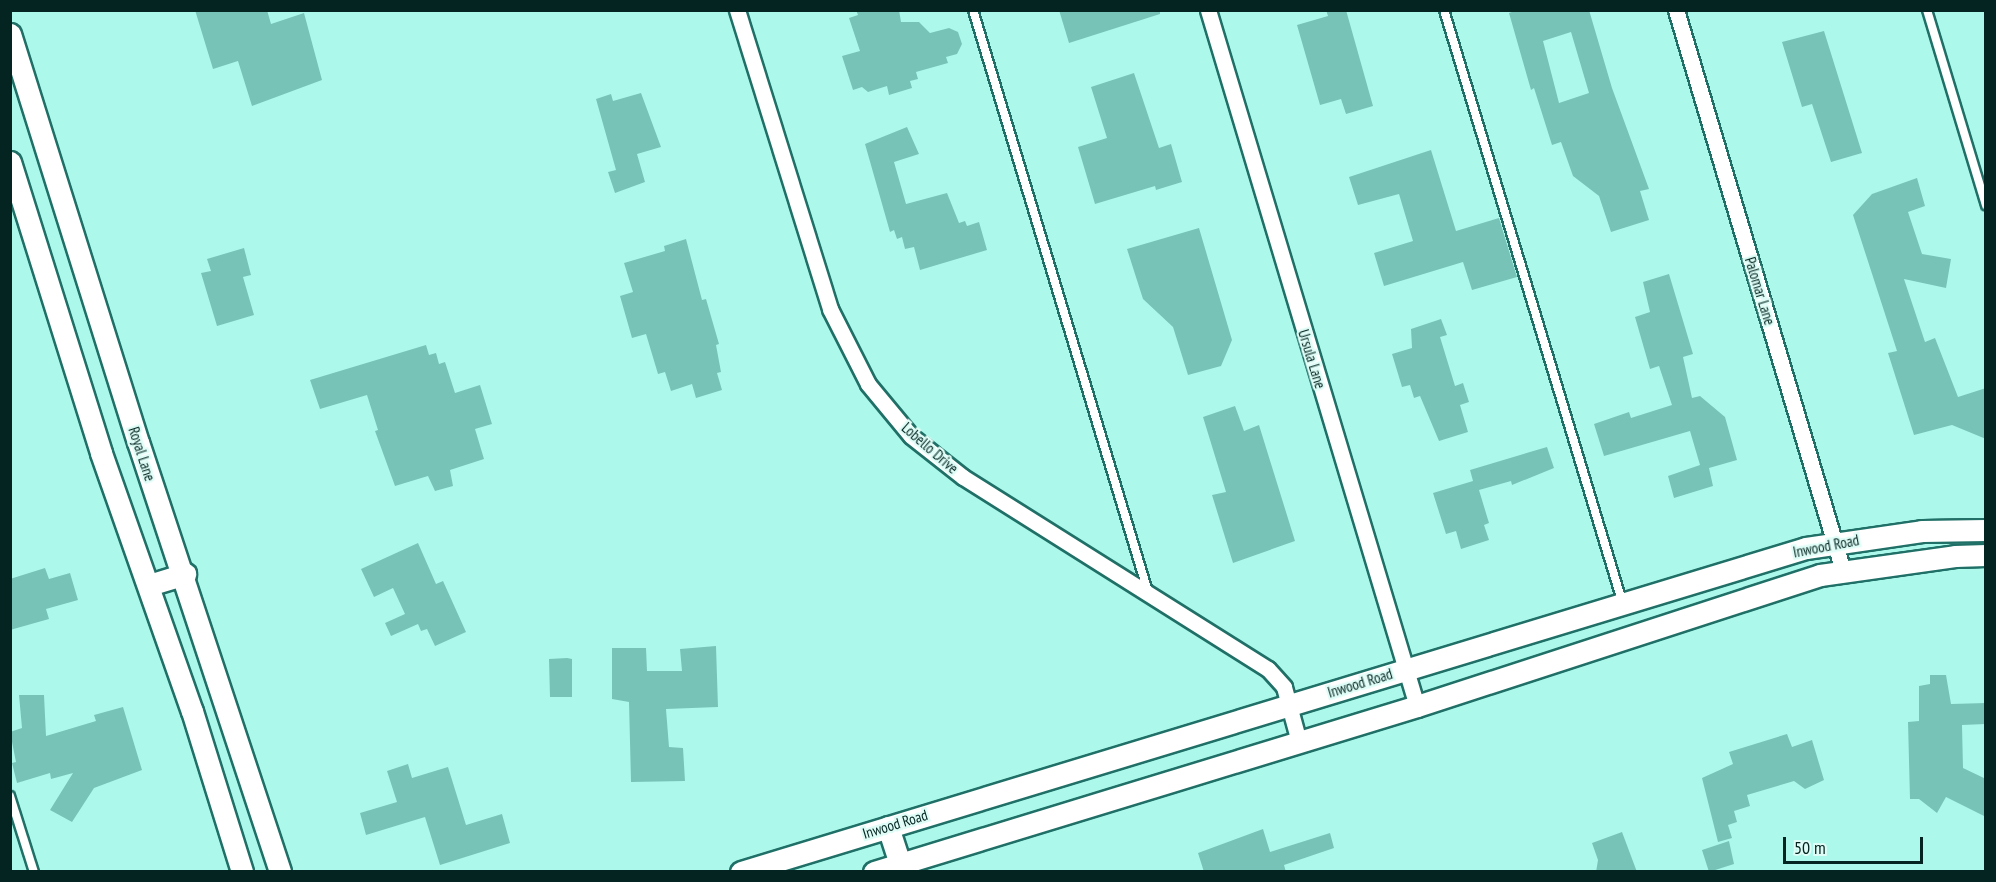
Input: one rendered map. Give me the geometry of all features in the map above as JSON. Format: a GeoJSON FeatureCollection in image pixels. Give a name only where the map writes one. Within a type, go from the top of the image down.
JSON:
{"type":"FeatureCollection","features":[{"type":"Feature","properties":{"kind":"main road","name":"Royal Lane"},"geometry":{"type":"LineString","coordinates":[[10,34],[138,442],[185,574],[280,872]]}},
{"type":"Feature","properties":{"kind":"main road"},"geometry":{"type":"LineString","coordinates":[[10,162],[101,453],[149,585],[242,872]]}},
{"type":"Feature","properties":{"kind":"main road","name":"Inwood Road"},"geometry":{"type":"LineString","coordinates":[[741,872],[1622,602],[1834,542],[1922,531],[1986,530]]}},
{"type":"Feature","properties":{"kind":"main road","name":"Inwood Road"},"geometry":{"type":"LineString","coordinates":[[874,872],[904,869],[1417,706],[1793,583],[1843,571],[1986,555]]}},
{"type":"Feature","properties":{"kind":"main road"},"geometry":{"type":"LineString","coordinates":[[149,585],[185,574]]}},
{"type":"Feature","properties":{"kind":"main road"},"geometry":{"type":"LineString","coordinates":[[888,827],[904,869]]}},
{"type":"Feature","properties":{"kind":"street","name":"Lobello Drive"},"geometry":{"type":"LineString","coordinates":[[737,10],[830,309],[868,384],[911,436],[963,477],[1268,669],[1284,687],[1299,742]]}},
{"type":"Feature","properties":{"kind":"street","name":"Ursula Lane"},"geometry":{"type":"LineString","coordinates":[[1208,10],[1417,706]]}},
{"type":"Feature","properties":{"kind":"street","name":"Palomar Lane"},"geometry":{"type":"LineString","coordinates":[[1676,10],[1843,571]]}},
{"type":"Feature","properties":{"kind":"lane"},"geometry":{"type":"LineString","coordinates":[[973,10],[1148,592]]}},
{"type":"Feature","properties":{"kind":"lane"},"geometry":{"type":"LineString","coordinates":[[1444,10],[1622,602]]}},
{"type":"Feature","properties":{"kind":"lane"},"geometry":{"type":"LineString","coordinates":[[1927,10],[1986,205]]}},
{"type":"Feature","properties":{"kind":"lane"},"geometry":{"type":"LineString","coordinates":[[10,796],[33,872]]}},
{"type":"Feature","properties":{"kind":"building"},"geometry":{"type":"Polygon","coordinates":[[[195,10],[267,10],[271,24],[304,13],[322,80],[252,106],[238,61],[213,69],[195,10]]]}},
{"type":"Feature","properties":{"kind":"building"},"geometry":{"type":"Polygon","coordinates":[[[856,10],[899,10],[901,22],[919,22],[930,33],[949,28],[958,32],[962,44],[957,54],[946,57],[948,63],[916,72],[918,79],[910,81],[912,88],[889,95],[887,86],[868,92],[862,87],[853,90],[842,56],[860,51],[849,18],[858,15],[856,10]]]}},
{"type":"Feature","properties":{"kind":"building"},"geometry":{"type":"Polygon","coordinates":[[[1059,10],[1160,10],[1160,14],[1069,43],[1059,10]]]}},
{"type":"Feature","properties":{"kind":"building"},"geometry":{"type":"Polygon","coordinates":[[[1326,10],[1346,10],[1373,106],[1346,114],[1341,99],[1320,105],[1297,25],[1328,16],[1326,10]]]}},
{"type":"Feature","properties":{"kind":"building"},"geometry":{"type":"Polygon","coordinates":[[[1517,10],[1589,10],[1612,88],[1649,189],[1640,191],[1649,220],[1611,232],[1599,196],[1573,176],[1561,142],[1552,145],[1534,88],[1531,90],[1509,13],[1517,10]],[[1571,32],[1543,41],[1559,103],[1589,93],[1571,32]]]}},
{"type":"Feature","properties":{"kind":"building"},"geometry":{"type":"Polygon","coordinates":[[[1824,31],[1862,153],[1831,162],[1812,104],[1802,107],[1782,42],[1824,31]]]}},
{"type":"Feature","properties":{"kind":"building"},"geometry":{"type":"Polygon","coordinates":[[[1134,73],[1159,148],[1171,144],[1182,182],[1156,190],[1155,186],[1095,204],[1078,147],[1107,138],[1091,87],[1134,73]]]}},
{"type":"Feature","properties":{"kind":"building"},"geometry":{"type":"Polygon","coordinates":[[[641,93],[661,147],[637,154],[645,182],[615,193],[608,172],[616,170],[596,99],[611,94],[613,101],[641,93]]]}},
{"type":"Feature","properties":{"kind":"building"},"geometry":{"type":"Polygon","coordinates":[[[907,127],[919,154],[894,162],[906,204],[947,193],[959,223],[965,221],[967,226],[979,222],[987,250],[920,270],[914,247],[905,249],[902,237],[897,239],[894,230],[890,232],[865,144],[907,127]]]}},
{"type":"Feature","properties":{"kind":"building"},"geometry":{"type":"Polygon","coordinates":[[[1431,150],[1456,231],[1499,218],[1517,277],[1472,290],[1463,262],[1384,286],[1374,253],[1413,241],[1399,194],[1358,205],[1349,177],[1431,150]]]}},
{"type":"Feature","properties":{"kind":"building"},"geometry":{"type":"Polygon","coordinates":[[[1917,178],[1925,206],[1908,212],[1922,254],[1951,259],[1946,288],[1904,279],[1925,342],[1935,338],[1958,397],[1986,388],[1986,439],[1952,425],[1914,435],[1888,353],[1897,351],[1853,215],[1872,194],[1917,178]]]}},
{"type":"Feature","properties":{"kind":"building"},"geometry":{"type":"Polygon","coordinates":[[[1199,228],[1232,340],[1221,366],[1188,375],[1173,327],[1143,299],[1127,249],[1199,228]]]}},
{"type":"Feature","properties":{"kind":"building"},"geometry":{"type":"Polygon","coordinates":[[[686,239],[702,300],[706,299],[719,344],[716,345],[721,372],[717,373],[722,390],[696,398],[692,384],[671,391],[665,372],[658,374],[646,334],[632,338],[620,296],[633,292],[624,263],[665,251],[664,246],[686,239]]]}},
{"type":"Feature","properties":{"kind":"building"},"geometry":{"type":"Polygon","coordinates":[[[244,248],[251,275],[243,277],[254,315],[217,326],[201,273],[211,271],[207,259],[244,248]]]}},
{"type":"Feature","properties":{"kind":"building"},"geometry":{"type":"Polygon","coordinates":[[[1669,274],[1693,354],[1683,357],[1692,398],[1700,396],[1725,417],[1737,460],[1709,468],[1713,486],[1674,498],[1668,476],[1700,465],[1690,431],[1604,456],[1594,424],[1629,412],[1631,418],[1672,405],[1659,366],[1650,369],[1635,317],[1650,312],[1643,282],[1669,274]]]}},
{"type":"Feature","properties":{"kind":"building"},"geometry":{"type":"Polygon","coordinates":[[[1441,319],[1447,335],[1440,337],[1455,386],[1463,383],[1469,402],[1460,405],[1468,432],[1439,441],[1420,396],[1414,398],[1410,385],[1402,387],[1392,354],[1412,348],[1411,329],[1441,319]]]}},
{"type":"Feature","properties":{"kind":"building"},"geometry":{"type":"Polygon","coordinates":[[[426,345],[429,355],[436,353],[439,364],[445,362],[455,393],[480,385],[492,424],[475,429],[484,459],[450,470],[453,486],[435,491],[428,476],[395,486],[375,431],[378,430],[367,395],[320,409],[310,380],[426,345]]]}},
{"type":"Feature","properties":{"kind":"building"},"geometry":{"type":"Polygon","coordinates":[[[1235,406],[1244,431],[1259,425],[1295,541],[1233,563],[1212,495],[1226,492],[1203,417],[1235,406]]]}},
{"type":"Feature","properties":{"kind":"building"},"geometry":{"type":"Polygon","coordinates":[[[1547,447],[1554,468],[1512,485],[1511,481],[1479,490],[1489,523],[1484,525],[1489,540],[1461,549],[1456,531],[1446,534],[1433,493],[1473,481],[1470,470],[1547,447]]]}},
{"type":"Feature","properties":{"kind":"building"},"geometry":{"type":"Polygon","coordinates":[[[418,543],[436,584],[443,581],[466,632],[435,646],[427,629],[421,631],[418,624],[391,636],[385,623],[405,614],[393,588],[374,597],[361,569],[418,543]]]}},
{"type":"Feature","properties":{"kind":"building"},"geometry":{"type":"Polygon","coordinates":[[[45,568],[49,579],[70,573],[78,600],[46,609],[49,619],[10,630],[10,579],[45,568]]]}},
{"type":"Feature","properties":{"kind":"building"},"geometry":{"type":"Polygon","coordinates":[[[716,646],[718,707],[666,709],[669,747],[683,748],[685,781],[631,782],[629,702],[612,699],[612,648],[646,648],[647,671],[682,671],[680,649],[716,646]]]}},
{"type":"Feature","properties":{"kind":"building"},"geometry":{"type":"Polygon","coordinates":[[[549,659],[572,659],[572,697],[550,697],[549,659]]]}},
{"type":"Feature","properties":{"kind":"building"},"geometry":{"type":"Polygon","coordinates":[[[1930,675],[1946,675],[1951,704],[1986,703],[1986,724],[1962,725],[1963,768],[1986,779],[1986,817],[1946,797],[1937,813],[1919,799],[1910,799],[1908,722],[1919,721],[1919,686],[1930,684],[1930,675]]]}},
{"type":"Feature","properties":{"kind":"building"},"geometry":{"type":"Polygon","coordinates":[[[19,695],[44,695],[46,736],[96,721],[94,715],[123,707],[142,770],[94,788],[72,822],[50,810],[73,773],[51,779],[50,773],[17,783],[12,763],[16,762],[10,732],[22,728],[19,695]]]}},
{"type":"Feature","properties":{"kind":"building"},"geometry":{"type":"Polygon","coordinates":[[[1787,734],[1792,747],[1812,740],[1824,780],[1805,789],[1794,781],[1747,795],[1750,806],[1734,811],[1737,822],[1728,825],[1732,838],[1718,842],[1702,778],[1733,764],[1729,752],[1787,734]]]}},
{"type":"Feature","properties":{"kind":"building"},"geometry":{"type":"Polygon","coordinates":[[[408,764],[412,778],[448,767],[466,825],[502,814],[510,843],[440,865],[425,817],[366,835],[360,813],[397,802],[387,771],[408,764]]]}},
{"type":"Feature","properties":{"kind":"building"},"geometry":{"type":"Polygon","coordinates":[[[1263,829],[1270,852],[1330,833],[1334,848],[1284,865],[1286,872],[1204,872],[1198,853],[1263,829]]]}},
{"type":"Feature","properties":{"kind":"building"},"geometry":{"type":"Polygon","coordinates":[[[1622,832],[1637,872],[1596,872],[1598,860],[1592,843],[1622,832]]]}},
{"type":"Feature","properties":{"kind":"building"},"geometry":{"type":"Polygon","coordinates":[[[1729,841],[1734,864],[1709,872],[1702,850],[1729,841]]]}}]}
